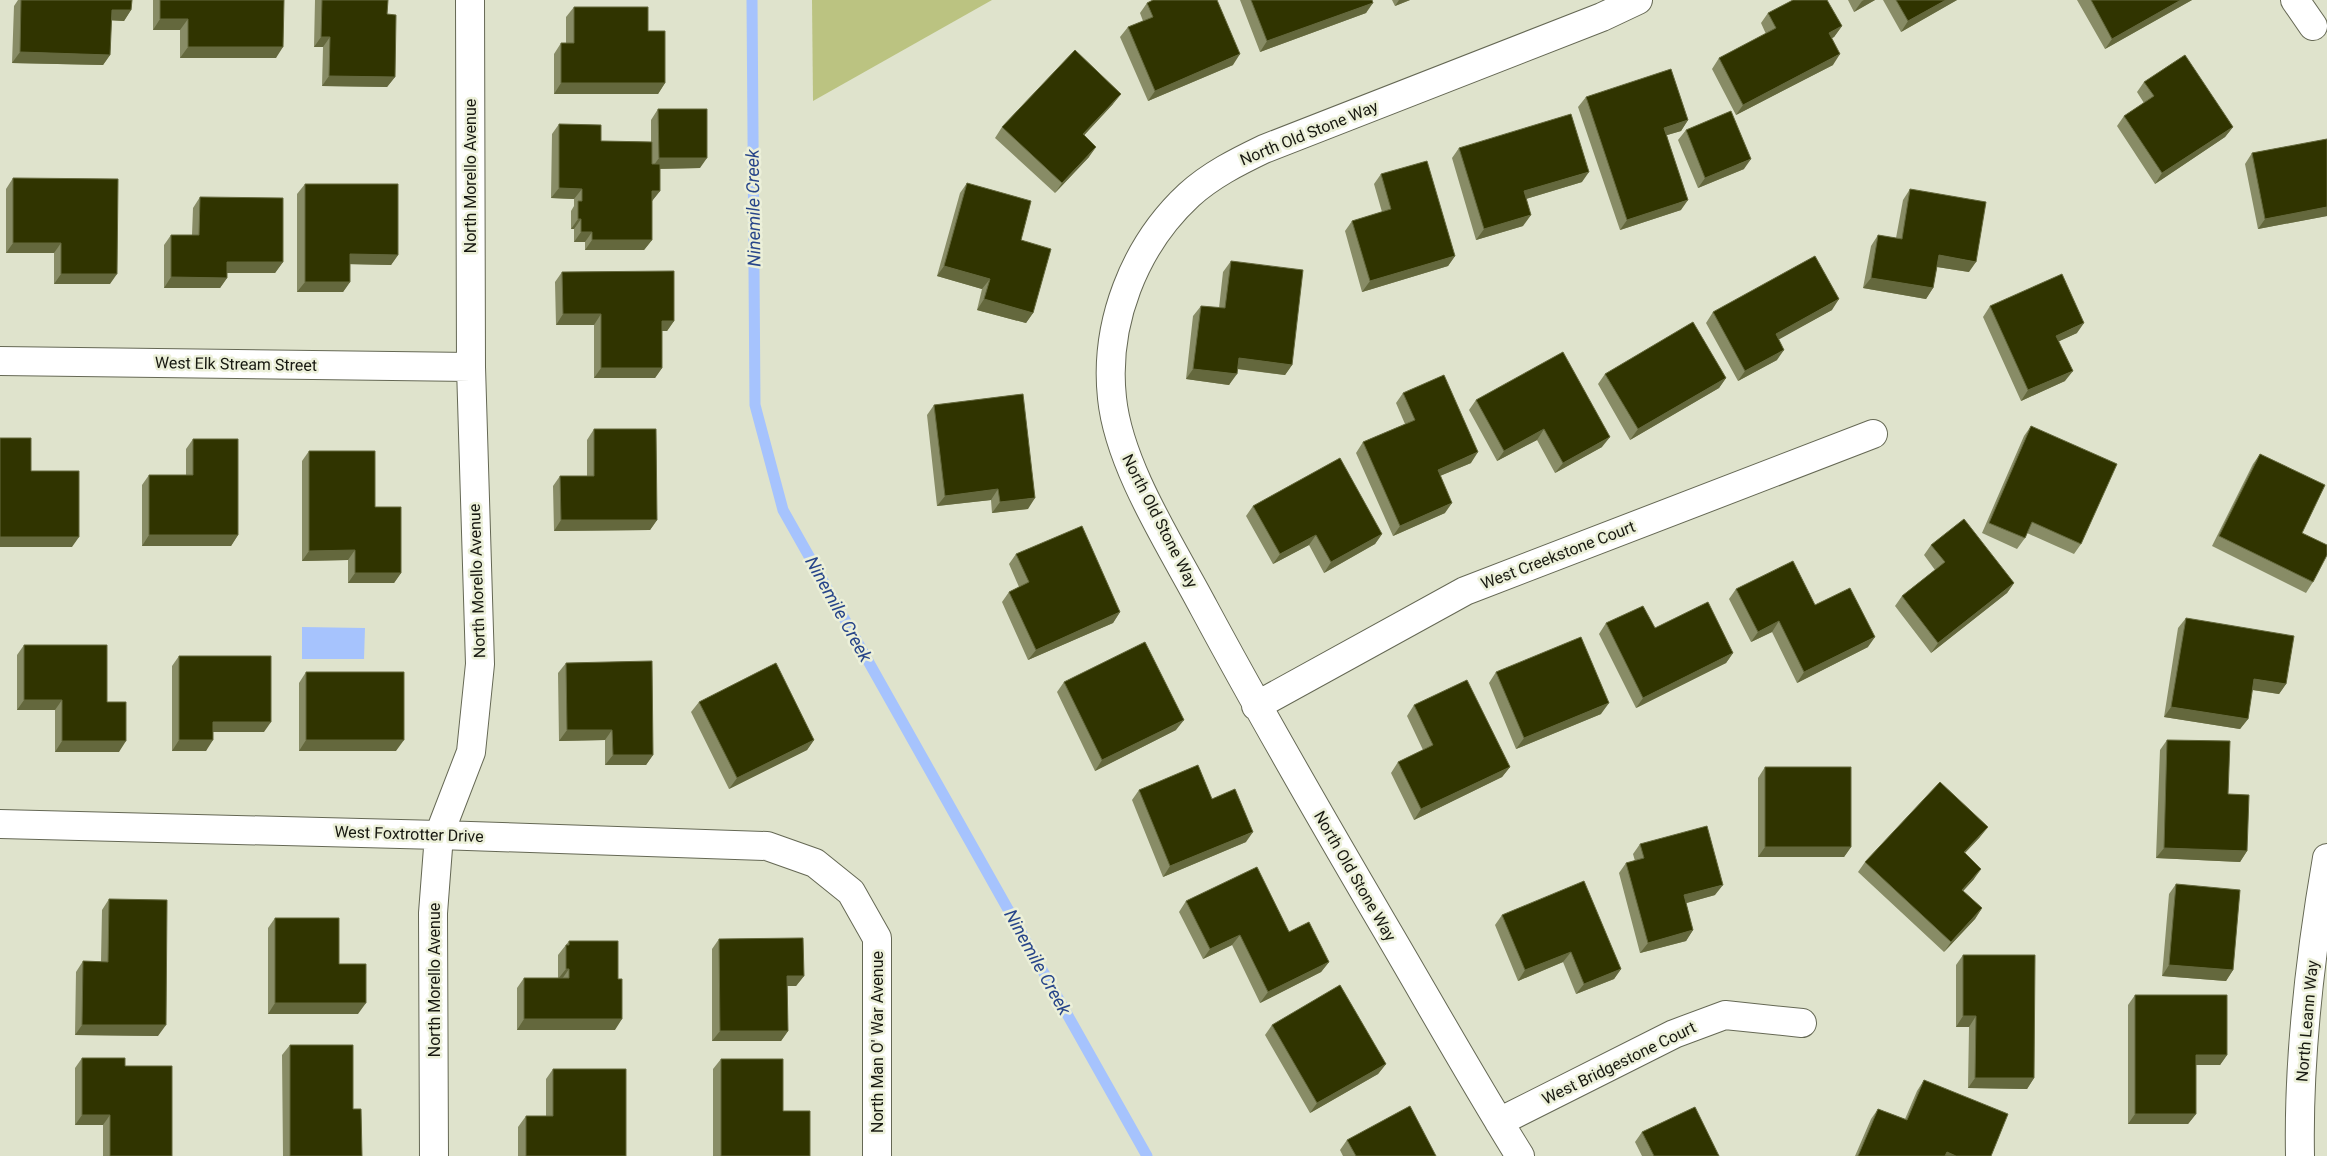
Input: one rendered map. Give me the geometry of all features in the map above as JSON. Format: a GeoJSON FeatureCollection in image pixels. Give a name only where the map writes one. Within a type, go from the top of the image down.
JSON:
{"type":"FeatureCollection","features":[{"type":"Feature","properties":{"kind":"street","name":"North Morello Avenue"},"geometry":{"type":"LineString","coordinates":[[434,1156],[433,914],[439,835],[471,752],[480,664],[471,367],[470,0]]}},
{"type":"Feature","properties":{"kind":"street","name":"North Old Stone Way"},"geometry":{"type":"LineString","coordinates":[[1520,1156],[1498,1122],[1256,706],[1139,485],[1121,444],[1112,399],[1111,355],[1119,310],[1135,267],[1158,230],[1189,195],[1224,169],[1264,149],[1602,18],[1638,0]]}},
{"type":"Feature","properties":{"kind":"street"},"geometry":{"type":"LineString","coordinates":[[2295,0],[2313,26]]}},
{"type":"Feature","properties":{"kind":"street","name":"West Elk Stream Street"},"geometry":{"type":"LineString","coordinates":[[0,361],[471,367]]}},
{"type":"Feature","properties":{"kind":"street","name":"West Creekstone Court"},"geometry":{"type":"LineString","coordinates":[[1256,706],[1465,591],[1873,434]]}},
{"type":"Feature","properties":{"kind":"street","name":"West Foxtrotter Drive"},"geometry":{"type":"LineString","coordinates":[[0,824],[439,835],[767,846],[815,863]]}},
{"type":"Feature","properties":{"kind":"street","name":"North Leann Way"},"geometry":{"type":"LineString","coordinates":[[2300,1156],[2304,1027],[2316,920],[2327,858]]}},
{"type":"Feature","properties":{"kind":"street","name":"North Man O' War Avenue"},"geometry":{"type":"LineString","coordinates":[[815,863],[851,892],[877,938],[877,1156]]}},
{"type":"Feature","properties":{"kind":"street","name":"West Bridgestone Court"},"geometry":{"type":"LineString","coordinates":[[1498,1122],[1674,1034],[1725,1015],[1802,1023]]}},
{"type":"Feature","properties":{"kind":"green space"},"geometry":{"type":"Polygon","coordinates":[[[812,0],[992,0],[813,101],[812,0]]]}},
{"type":"Feature","properties":{"kind":"water"},"geometry":{"type":"Polygon","coordinates":[[[302,627],[365,628],[364,659],[302,659],[302,627]]]}},
{"type":"Feature","properties":{"kind":"building"},"geometry":{"type":"Polygon","coordinates":[[[21,0],[132,0],[131,10],[112,10],[110,55],[20,52],[21,0]]]}},
{"type":"Feature","properties":{"kind":"building"},"geometry":{"type":"Polygon","coordinates":[[[160,0],[284,0],[283,47],[188,47],[188,19],[160,19],[160,0]]]}},
{"type":"Feature","properties":{"kind":"building"},"geometry":{"type":"Polygon","coordinates":[[[322,0],[388,0],[387,14],[396,15],[395,77],[329,76],[330,37],[321,37],[322,0]]]}},
{"type":"Feature","properties":{"kind":"building"},"geometry":{"type":"Polygon","coordinates":[[[1153,0],[1217,0],[1240,54],[1155,91],[1128,27],[1153,17],[1147,3],[1153,0]]]}},
{"type":"Feature","properties":{"kind":"building"},"geometry":{"type":"Polygon","coordinates":[[[1251,0],[1372,0],[1373,3],[1267,41],[1251,0]]]}},
{"type":"Feature","properties":{"kind":"building"},"geometry":{"type":"Polygon","coordinates":[[[1793,0],[1827,0],[1842,26],[1829,33],[1840,54],[1743,105],[1719,58],[1776,28],[1768,13],[1793,0]]]}},
{"type":"Feature","properties":{"kind":"building"},"geometry":{"type":"Polygon","coordinates":[[[1896,0],[1946,0],[1908,21],[1896,0]]]}},
{"type":"Feature","properties":{"kind":"building"},"geometry":{"type":"Polygon","coordinates":[[[2091,0],[2181,0],[2112,39],[2091,0]]]}},
{"type":"Feature","properties":{"kind":"building"},"geometry":{"type":"Polygon","coordinates":[[[574,7],[648,7],[648,31],[665,31],[665,83],[561,83],[561,43],[574,43],[574,7]]]}},
{"type":"Feature","properties":{"kind":"building"},"geometry":{"type":"Polygon","coordinates":[[[1075,50],[1121,94],[1083,134],[1096,147],[1062,183],[1002,127],[1075,50]]]}},
{"type":"Feature","properties":{"kind":"building"},"geometry":{"type":"Polygon","coordinates":[[[2185,55],[2233,127],[2162,173],[2124,116],[2154,96],[2144,82],[2185,55]]]}},
{"type":"Feature","properties":{"kind":"building"},"geometry":{"type":"Polygon","coordinates":[[[1671,69],[1688,120],[1664,128],[1688,200],[1627,220],[1586,97],[1671,69]]]}},
{"type":"Feature","properties":{"kind":"building"},"geometry":{"type":"Polygon","coordinates":[[[658,109],[707,109],[707,158],[659,158],[658,109]]]}},
{"type":"Feature","properties":{"kind":"building"},"geometry":{"type":"Polygon","coordinates":[[[1731,111],[1751,159],[1705,178],[1686,130],[1731,111]]]}},
{"type":"Feature","properties":{"kind":"building"},"geometry":{"type":"Polygon","coordinates":[[[1571,114],[1589,172],[1524,191],[1531,215],[1484,229],[1459,148],[1571,114]]]}},
{"type":"Feature","properties":{"kind":"building"},"geometry":{"type":"Polygon","coordinates":[[[559,124],[601,125],[601,141],[652,142],[652,164],[660,164],[660,191],[652,191],[652,240],[592,240],[592,232],[581,232],[581,219],[578,219],[578,201],[582,201],[582,189],[559,188],[559,124]]]}},
{"type":"Feature","properties":{"kind":"building"},"geometry":{"type":"Polygon","coordinates":[[[2327,139],[2327,207],[2265,219],[2252,153],[2327,139]]]}},
{"type":"Feature","properties":{"kind":"building"},"geometry":{"type":"Polygon","coordinates":[[[1427,161],[1455,256],[1370,281],[1352,221],[1391,209],[1381,174],[1427,161]]]}},
{"type":"Feature","properties":{"kind":"building"},"geometry":{"type":"Polygon","coordinates":[[[13,178],[118,179],[117,274],[61,274],[61,243],[13,243],[13,178]]]}},
{"type":"Feature","properties":{"kind":"building"},"geometry":{"type":"Polygon","coordinates":[[[967,183],[1031,201],[1021,240],[1051,249],[1033,313],[984,299],[990,279],[944,266],[967,183]]]}},
{"type":"Feature","properties":{"kind":"building"},"geometry":{"type":"Polygon","coordinates":[[[305,184],[398,184],[398,255],[350,254],[350,282],[305,282],[305,184]]]}},
{"type":"Feature","properties":{"kind":"building"},"geometry":{"type":"Polygon","coordinates":[[[1910,189],[1986,202],[1976,262],[1939,255],[1933,288],[1871,278],[1878,235],[1902,239],[1910,189]]]}},
{"type":"Feature","properties":{"kind":"building"},"geometry":{"type":"Polygon","coordinates":[[[200,197],[283,198],[283,262],[227,262],[227,278],[171,277],[171,235],[199,235],[200,197]]]}},
{"type":"Feature","properties":{"kind":"building"},"geometry":{"type":"Polygon","coordinates":[[[1815,256],[1839,299],[1776,334],[1784,350],[1745,371],[1713,312],[1815,256]]]}},
{"type":"Feature","properties":{"kind":"building"},"geometry":{"type":"Polygon","coordinates":[[[1231,261],[1303,270],[1292,365],[1239,358],[1237,374],[1193,369],[1201,306],[1225,308],[1231,261]]]}},
{"type":"Feature","properties":{"kind":"building"},"geometry":{"type":"Polygon","coordinates":[[[674,271],[674,321],[662,321],[662,368],[601,368],[601,314],[563,314],[562,272],[674,271]]]}},
{"type":"Feature","properties":{"kind":"building"},"geometry":{"type":"Polygon","coordinates":[[[2062,274],[2084,323],[2056,336],[2073,371],[2028,390],[1990,306],[2062,274]]]}},
{"type":"Feature","properties":{"kind":"building"},"geometry":{"type":"Polygon","coordinates":[[[1693,322],[1726,378],[1638,429],[1605,374],[1693,322]]]}},
{"type":"Feature","properties":{"kind":"building"},"geometry":{"type":"Polygon","coordinates":[[[1563,352],[1610,437],[1563,463],[1544,429],[1504,451],[1476,400],[1563,352]]]}},
{"type":"Feature","properties":{"kind":"building"},"geometry":{"type":"Polygon","coordinates":[[[1444,375],[1478,452],[1438,470],[1452,503],[1400,526],[1363,442],[1415,420],[1403,393],[1444,375]]]}},
{"type":"Feature","properties":{"kind":"building"},"geometry":{"type":"Polygon","coordinates":[[[1023,394],[1035,498],[1000,502],[998,489],[945,496],[934,405],[1023,394]]]}},
{"type":"Feature","properties":{"kind":"building"},"geometry":{"type":"Polygon","coordinates":[[[2031,426],[2117,464],[2081,544],[2032,522],[2025,538],[1989,523],[2031,426]]]}},
{"type":"Feature","properties":{"kind":"building"},"geometry":{"type":"Polygon","coordinates":[[[594,429],[656,429],[657,520],[561,520],[560,476],[594,476],[594,429]]]}},
{"type":"Feature","properties":{"kind":"building"},"geometry":{"type":"Polygon","coordinates":[[[0,438],[31,438],[31,471],[79,471],[79,537],[0,537],[0,438]]]}},
{"type":"Feature","properties":{"kind":"building"},"geometry":{"type":"Polygon","coordinates":[[[193,439],[238,439],[238,535],[149,535],[149,475],[193,475],[193,439]]]}},
{"type":"Feature","properties":{"kind":"building"},"geometry":{"type":"Polygon","coordinates":[[[309,451],[375,451],[375,507],[401,507],[401,573],[355,573],[355,550],[309,551],[309,451]]]}},
{"type":"Feature","properties":{"kind":"building"},"geometry":{"type":"Polygon","coordinates":[[[2260,454],[2325,485],[2302,533],[2327,545],[2327,555],[2313,582],[2219,536],[2260,454]]]}},
{"type":"Feature","properties":{"kind":"building"},"geometry":{"type":"Polygon","coordinates":[[[1340,458],[1382,534],[1331,562],[1316,535],[1280,554],[1253,506],[1340,458]]]}},
{"type":"Feature","properties":{"kind":"building"},"geometry":{"type":"Polygon","coordinates":[[[1964,519],[2014,583],[1938,643],[1902,596],[1945,562],[1931,545],[1964,519]]]}},
{"type":"Feature","properties":{"kind":"building"},"geometry":{"type":"Polygon","coordinates":[[[1082,526],[1120,612],[1036,650],[1009,592],[1029,582],[1016,554],[1082,526]]]}},
{"type":"Feature","properties":{"kind":"building"},"geometry":{"type":"Polygon","coordinates":[[[1793,561],[1815,605],[1850,588],[1875,637],[1804,672],[1779,621],[1758,632],[1736,589],[1793,561]]]}},
{"type":"Feature","properties":{"kind":"building"},"geometry":{"type":"Polygon","coordinates":[[[1708,602],[1733,653],[1643,698],[1606,623],[1643,606],[1655,628],[1708,602]]]}},
{"type":"Feature","properties":{"kind":"building"},"geometry":{"type":"Polygon","coordinates":[[[2186,618],[2294,636],[2286,684],[2254,679],[2248,719],[2171,707],[2186,618]]]}},
{"type":"Feature","properties":{"kind":"building"},"geometry":{"type":"Polygon","coordinates":[[[1581,637],[1609,703],[1524,738],[1496,672],[1581,637]]]}},
{"type":"Feature","properties":{"kind":"building"},"geometry":{"type":"Polygon","coordinates":[[[1145,642],[1184,720],[1102,760],[1064,682],[1145,642]]]}},
{"type":"Feature","properties":{"kind":"building"},"geometry":{"type":"Polygon","coordinates":[[[24,645],[107,645],[107,702],[126,702],[126,741],[62,741],[62,700],[24,700],[24,645]]]}},
{"type":"Feature","properties":{"kind":"building"},"geometry":{"type":"Polygon","coordinates":[[[179,656],[271,656],[271,722],[213,722],[213,740],[179,740],[179,656]]]}},
{"type":"Feature","properties":{"kind":"building"},"geometry":{"type":"Polygon","coordinates":[[[652,661],[653,755],[613,755],[612,730],[567,730],[566,663],[652,661]]]}},
{"type":"Feature","properties":{"kind":"building"},"geometry":{"type":"Polygon","coordinates":[[[776,663],[814,740],[737,778],[699,702],[776,663]]]}},
{"type":"Feature","properties":{"kind":"building"},"geometry":{"type":"Polygon","coordinates":[[[306,672],[404,672],[404,740],[306,740],[306,672]]]}},
{"type":"Feature","properties":{"kind":"building"},"geometry":{"type":"Polygon","coordinates":[[[1467,680],[1510,767],[1421,809],[1398,762],[1433,745],[1414,705],[1467,680]]]}},
{"type":"Feature","properties":{"kind":"building"},"geometry":{"type":"Polygon","coordinates":[[[2167,740],[2230,741],[2228,794],[2249,795],[2247,851],[2164,848],[2167,740]]]}},
{"type":"Feature","properties":{"kind":"building"},"geometry":{"type":"Polygon","coordinates":[[[1198,765],[1212,799],[1235,789],[1253,832],[1170,866],[1139,790],[1198,765]]]}},
{"type":"Feature","properties":{"kind":"building"},"geometry":{"type":"Polygon","coordinates":[[[1765,767],[1851,767],[1851,847],[1765,847],[1765,767]]]}},
{"type":"Feature","properties":{"kind":"building"},"geometry":{"type":"Polygon","coordinates":[[[1940,782],[1988,827],[1964,852],[1981,869],[1962,890],[1982,908],[1951,942],[1865,862],[1940,782]]]}},
{"type":"Feature","properties":{"kind":"building"},"geometry":{"type":"Polygon","coordinates":[[[1707,826],[1723,885],[1684,895],[1693,930],[1648,943],[1626,863],[1644,858],[1640,844],[1707,826]]]}},
{"type":"Feature","properties":{"kind":"building"},"geometry":{"type":"Polygon","coordinates":[[[1257,867],[1289,932],[1309,922],[1329,962],[1268,992],[1240,935],[1210,949],[1186,901],[1257,867]]]}},
{"type":"Feature","properties":{"kind":"building"},"geometry":{"type":"Polygon","coordinates":[[[1584,881],[1621,969],[1584,984],[1571,952],[1525,970],[1502,915],[1584,881]]]}},
{"type":"Feature","properties":{"kind":"building"},"geometry":{"type":"Polygon","coordinates":[[[2176,884],[2240,890],[2233,970],[2169,965],[2176,884]]]}},
{"type":"Feature","properties":{"kind":"building"},"geometry":{"type":"Polygon","coordinates":[[[109,899],[167,900],[166,1025],[82,1025],[83,961],[108,962],[109,899]]]}},
{"type":"Feature","properties":{"kind":"building"},"geometry":{"type":"Polygon","coordinates":[[[275,918],[339,918],[339,964],[366,964],[366,1003],[275,1003],[275,918]]]}},
{"type":"Feature","properties":{"kind":"building"},"geometry":{"type":"Polygon","coordinates":[[[803,938],[804,976],[787,976],[788,1031],[720,1031],[719,939],[803,938]]]}},
{"type":"Feature","properties":{"kind":"building"},"geometry":{"type":"Polygon","coordinates":[[[569,941],[618,941],[618,979],[622,979],[622,1019],[524,1019],[524,978],[569,978],[569,969],[566,969],[566,945],[569,945],[569,941]]]}},
{"type":"Feature","properties":{"kind":"building"},"geometry":{"type":"Polygon","coordinates":[[[1963,955],[2035,955],[2034,1078],[1975,1078],[1976,1016],[1963,1016],[1963,955]]]}},
{"type":"Feature","properties":{"kind":"building"},"geometry":{"type":"Polygon","coordinates":[[[1340,985],[1386,1064],[1317,1103],[1272,1025],[1340,985]]]}},
{"type":"Feature","properties":{"kind":"building"},"geometry":{"type":"Polygon","coordinates":[[[2135,995],[2227,995],[2227,1055],[2196,1055],[2196,1114],[2135,1114],[2135,995]]]}},
{"type":"Feature","properties":{"kind":"building"},"geometry":{"type":"Polygon","coordinates":[[[290,1045],[353,1045],[353,1109],[361,1109],[362,1156],[290,1156],[290,1045]]]}},
{"type":"Feature","properties":{"kind":"building"},"geometry":{"type":"Polygon","coordinates":[[[82,1058],[125,1058],[125,1066],[172,1066],[172,1156],[110,1156],[110,1115],[82,1115],[82,1058]]]}},
{"type":"Feature","properties":{"kind":"building"},"geometry":{"type":"Polygon","coordinates":[[[721,1059],[783,1059],[783,1111],[810,1111],[810,1156],[721,1156],[721,1059]]]}},
{"type":"Feature","properties":{"kind":"building"},"geometry":{"type":"Polygon","coordinates":[[[553,1069],[626,1069],[626,1156],[526,1156],[526,1116],[553,1116],[553,1069]]]}},
{"type":"Feature","properties":{"kind":"building"},"geometry":{"type":"Polygon","coordinates":[[[1924,1080],[2008,1114],[1991,1156],[1956,1156],[1947,1152],[1945,1156],[1858,1156],[1878,1109],[1907,1120],[1924,1080]]]}},
{"type":"Feature","properties":{"kind":"building"},"geometry":{"type":"Polygon","coordinates":[[[1410,1106],[1436,1156],[1356,1156],[1347,1140],[1410,1106]]]}},
{"type":"Feature","properties":{"kind":"building"},"geometry":{"type":"Polygon","coordinates":[[[1695,1107],[1719,1156],[1654,1156],[1642,1132],[1695,1107]]]}},
{"type":"Feature","properties":{"kind":"waterway","name":"Ninemile Creek"},"geometry":{"type":"LineString","coordinates":[[752,0],[755,405],[783,510],[1147,1156]]}}]}
